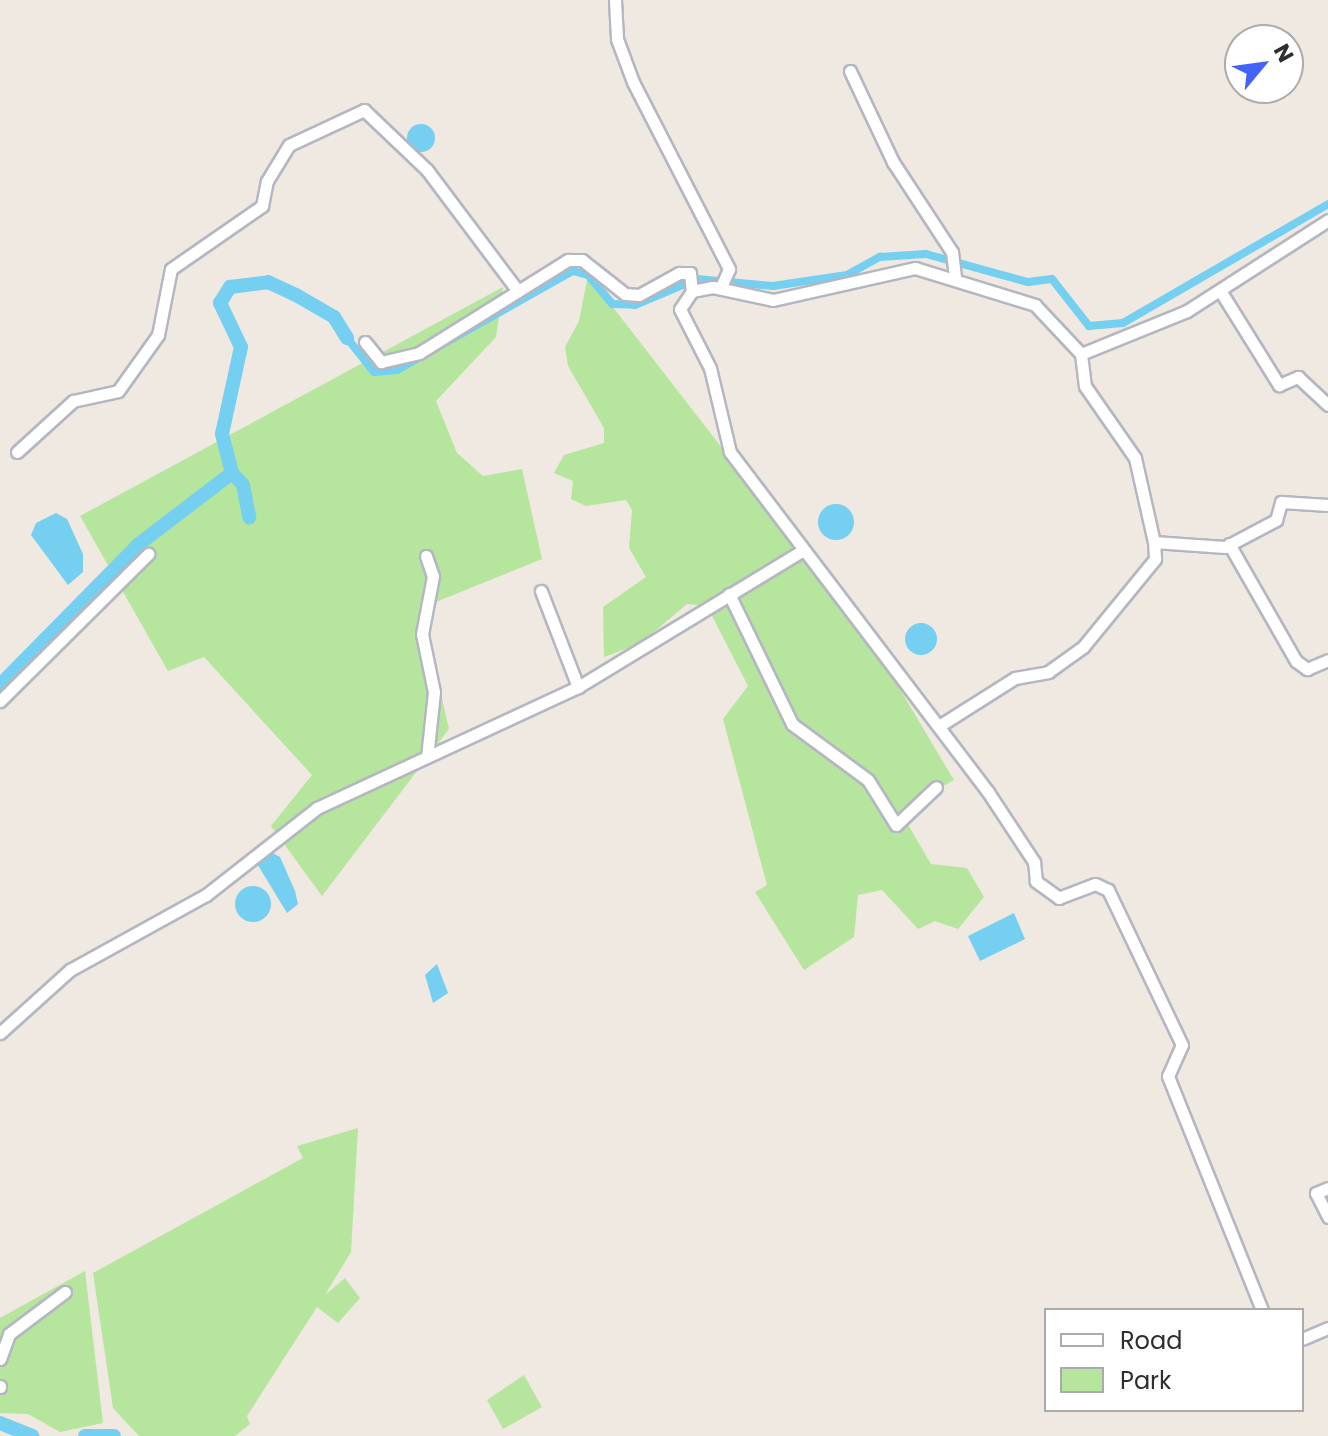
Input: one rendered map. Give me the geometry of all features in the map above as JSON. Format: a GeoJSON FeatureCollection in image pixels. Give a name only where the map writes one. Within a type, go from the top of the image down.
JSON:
{"type":"FeatureCollection","features":[{"type":"Feature","properties":{"kind":"street"},"geometry":{"type":"LineString","coordinates":[[615,0],[617,39],[633,82],[729,269],[721,287]]}},
{"type":"Feature","properties":{"kind":"street"},"geometry":{"type":"LineString","coordinates":[[850,71],[893,162],[952,252],[955,274]]}},
{"type":"Feature","properties":{"kind":"street"},"geometry":{"type":"LineString","coordinates":[[17,452],[73,401],[118,391],[158,335],[171,269],[262,206],[267,181],[289,145],[364,110],[427,170],[518,291]]}},
{"type":"Feature","properties":{"kind":"street"},"geometry":{"type":"LineString","coordinates":[[1081,354],[1221,292],[1328,220]]}},
{"type":"Feature","properties":{"kind":"street"},"geometry":{"type":"LineString","coordinates":[[365,342],[381,362],[419,353],[568,260],[582,260],[625,294],[639,295],[679,273],[690,273],[692,291],[680,309],[710,368],[730,452],[1016,832],[1036,881],[1059,898],[1095,884],[1108,890],[1182,1045],[1168,1076],[1261,1308]]}},
{"type":"Feature","properties":{"kind":"street"},"geometry":{"type":"LineString","coordinates":[[692,291],[721,287],[773,300],[851,287],[906,267],[955,274],[1043,309],[1081,354],[1085,386],[1135,458],[1155,559],[1083,647],[1048,672],[1015,678],[939,726]]}},
{"type":"Feature","properties":{"kind":"street"},"geometry":{"type":"LineString","coordinates":[[1221,292],[1279,385],[1298,377],[1328,405]]}},
{"type":"Feature","properties":{"kind":"street"},"geometry":{"type":"LineString","coordinates":[[1154,542],[1229,544],[1276,520],[1281,502],[1328,505]]}},
{"type":"Feature","properties":{"kind":"street"},"geometry":{"type":"LineString","coordinates":[[1229,544],[1296,661],[1307,669],[1328,660]]}},
{"type":"Feature","properties":{"kind":"street"},"geometry":{"type":"LineString","coordinates":[[0,1033],[70,970],[206,895],[317,808],[578,687],[803,550]]}},
{"type":"Feature","properties":{"kind":"street"},"geometry":{"type":"LineString","coordinates":[[0,701],[148,554]]}},
{"type":"Feature","properties":{"kind":"street"},"geometry":{"type":"LineString","coordinates":[[426,556],[433,576],[422,634],[434,692],[427,757]]}},
{"type":"Feature","properties":{"kind":"street"},"geometry":{"type":"LineString","coordinates":[[541,591],[578,687]]}},
{"type":"Feature","properties":{"kind":"street"},"geometry":{"type":"LineString","coordinates":[[729,594],[792,724],[868,780],[896,825],[936,787]]}},
{"type":"Feature","properties":{"kind":"street"},"geometry":{"type":"LineString","coordinates":[[1328,1188],[1316,1193],[1328,1217]]}},
{"type":"Feature","properties":{"kind":"street"},"geometry":{"type":"LineString","coordinates":[[0,1359],[9,1334],[65,1292]]}},
{"type":"Feature","properties":{"kind":"street"},"geometry":{"type":"LineString","coordinates":[[1304,1338],[1328,1328]]}},
{"type":"Feature","properties":{"kind":"green space"},"geometry":{"type":"Polygon","coordinates":[[[588,275],[870,639],[954,780],[900,811],[931,864],[967,868],[984,897],[958,929],[935,921],[918,929],[882,890],[858,895],[854,937],[804,970],[755,892],[767,885],[723,719],[748,686],[707,606],[687,604],[641,643],[604,657],[603,607],[646,577],[629,548],[632,510],[626,500],[586,506],[571,499],[573,481],[554,473],[564,455],[604,443],[604,428],[568,366],[565,347],[579,321],[588,275]]]}},
{"type":"Feature","properties":{"kind":"green space"},"geometry":{"type":"Polygon","coordinates":[[[503,287],[496,337],[436,401],[457,453],[483,476],[522,469],[542,559],[421,608],[449,729],[322,896],[271,826],[312,775],[204,657],[168,671],[80,516],[503,287]]]}},
{"type":"Feature","properties":{"kind":"green space"},"geometry":{"type":"Polygon","coordinates":[[[358,1128],[351,1252],[325,1295],[345,1278],[360,1298],[338,1323],[317,1307],[247,1416],[250,1424],[235,1436],[139,1436],[113,1408],[93,1273],[303,1158],[297,1146],[358,1128]]]}},
{"type":"Feature","properties":{"kind":"green space"},"geometry":{"type":"Polygon","coordinates":[[[85,1271],[103,1423],[60,1432],[28,1414],[0,1413],[0,1318],[85,1271]]]}},
{"type":"Feature","properties":{"kind":"green space"},"geometry":{"type":"Polygon","coordinates":[[[524,1375],[542,1407],[503,1429],[487,1400],[524,1375]]]}},
{"type":"Feature","properties":{"kind":"water"},"geometry":{"type":"Polygon","coordinates":[[[421,124],[431,128],[435,138],[431,148],[421,152],[411,148],[407,138],[411,128],[421,124]]]}},
{"type":"Feature","properties":{"kind":"water"},"geometry":{"type":"Polygon","coordinates":[[[836,504],[849,509],[854,522],[849,535],[836,540],[823,535],[818,522],[823,509],[836,504]]]}},
{"type":"Feature","properties":{"kind":"water"},"geometry":{"type":"Polygon","coordinates":[[[56,513],[67,519],[83,554],[83,572],[68,585],[31,535],[36,523],[56,513]]]}},
{"type":"Feature","properties":{"kind":"water"},"geometry":{"type":"Polygon","coordinates":[[[921,623],[932,628],[937,639],[932,650],[921,655],[910,650],[905,639],[910,628],[921,623]]]}},
{"type":"Feature","properties":{"kind":"water"},"geometry":{"type":"Polygon","coordinates":[[[269,851],[280,857],[295,891],[298,904],[287,913],[256,862],[269,851]]]}},
{"type":"Feature","properties":{"kind":"water"},"geometry":{"type":"Polygon","coordinates":[[[253,886],[265,892],[271,904],[265,916],[253,922],[241,916],[235,904],[241,892],[253,886]]]}},
{"type":"Feature","properties":{"kind":"water"},"geometry":{"type":"Polygon","coordinates":[[[1014,913],[1025,939],[980,961],[968,936],[1014,913]]]}},
{"type":"Feature","properties":{"kind":"water"},"geometry":{"type":"Polygon","coordinates":[[[437,964],[448,993],[433,1003],[425,975],[437,964]]]}},
{"type":"Feature","properties":{"kind":"waterway"},"geometry":{"type":"LineString","coordinates":[[347,338],[374,372],[397,370],[573,271],[588,275],[612,304],[635,305],[697,279],[773,286],[847,275],[880,257],[926,254],[1028,282],[1052,279],[1089,326],[1123,323],[1328,204]]}},
{"type":"Feature","properties":{"kind":"waterway"},"geometry":{"type":"LineString","coordinates":[[0,685],[139,544],[232,473],[222,434],[241,347],[220,303],[230,287],[268,282],[334,317],[347,338]]}},
{"type":"Feature","properties":{"kind":"waterway"},"geometry":{"type":"LineString","coordinates":[[232,473],[243,485],[249,517]]}},
{"type":"Feature","properties":{"kind":"waterway"},"geometry":{"type":"LineString","coordinates":[[0,1423],[33,1436]]}},
{"type":"Feature","properties":{"kind":"waterway"},"geometry":{"type":"LineString","coordinates":[[85,1436],[114,1436]]}}]}
